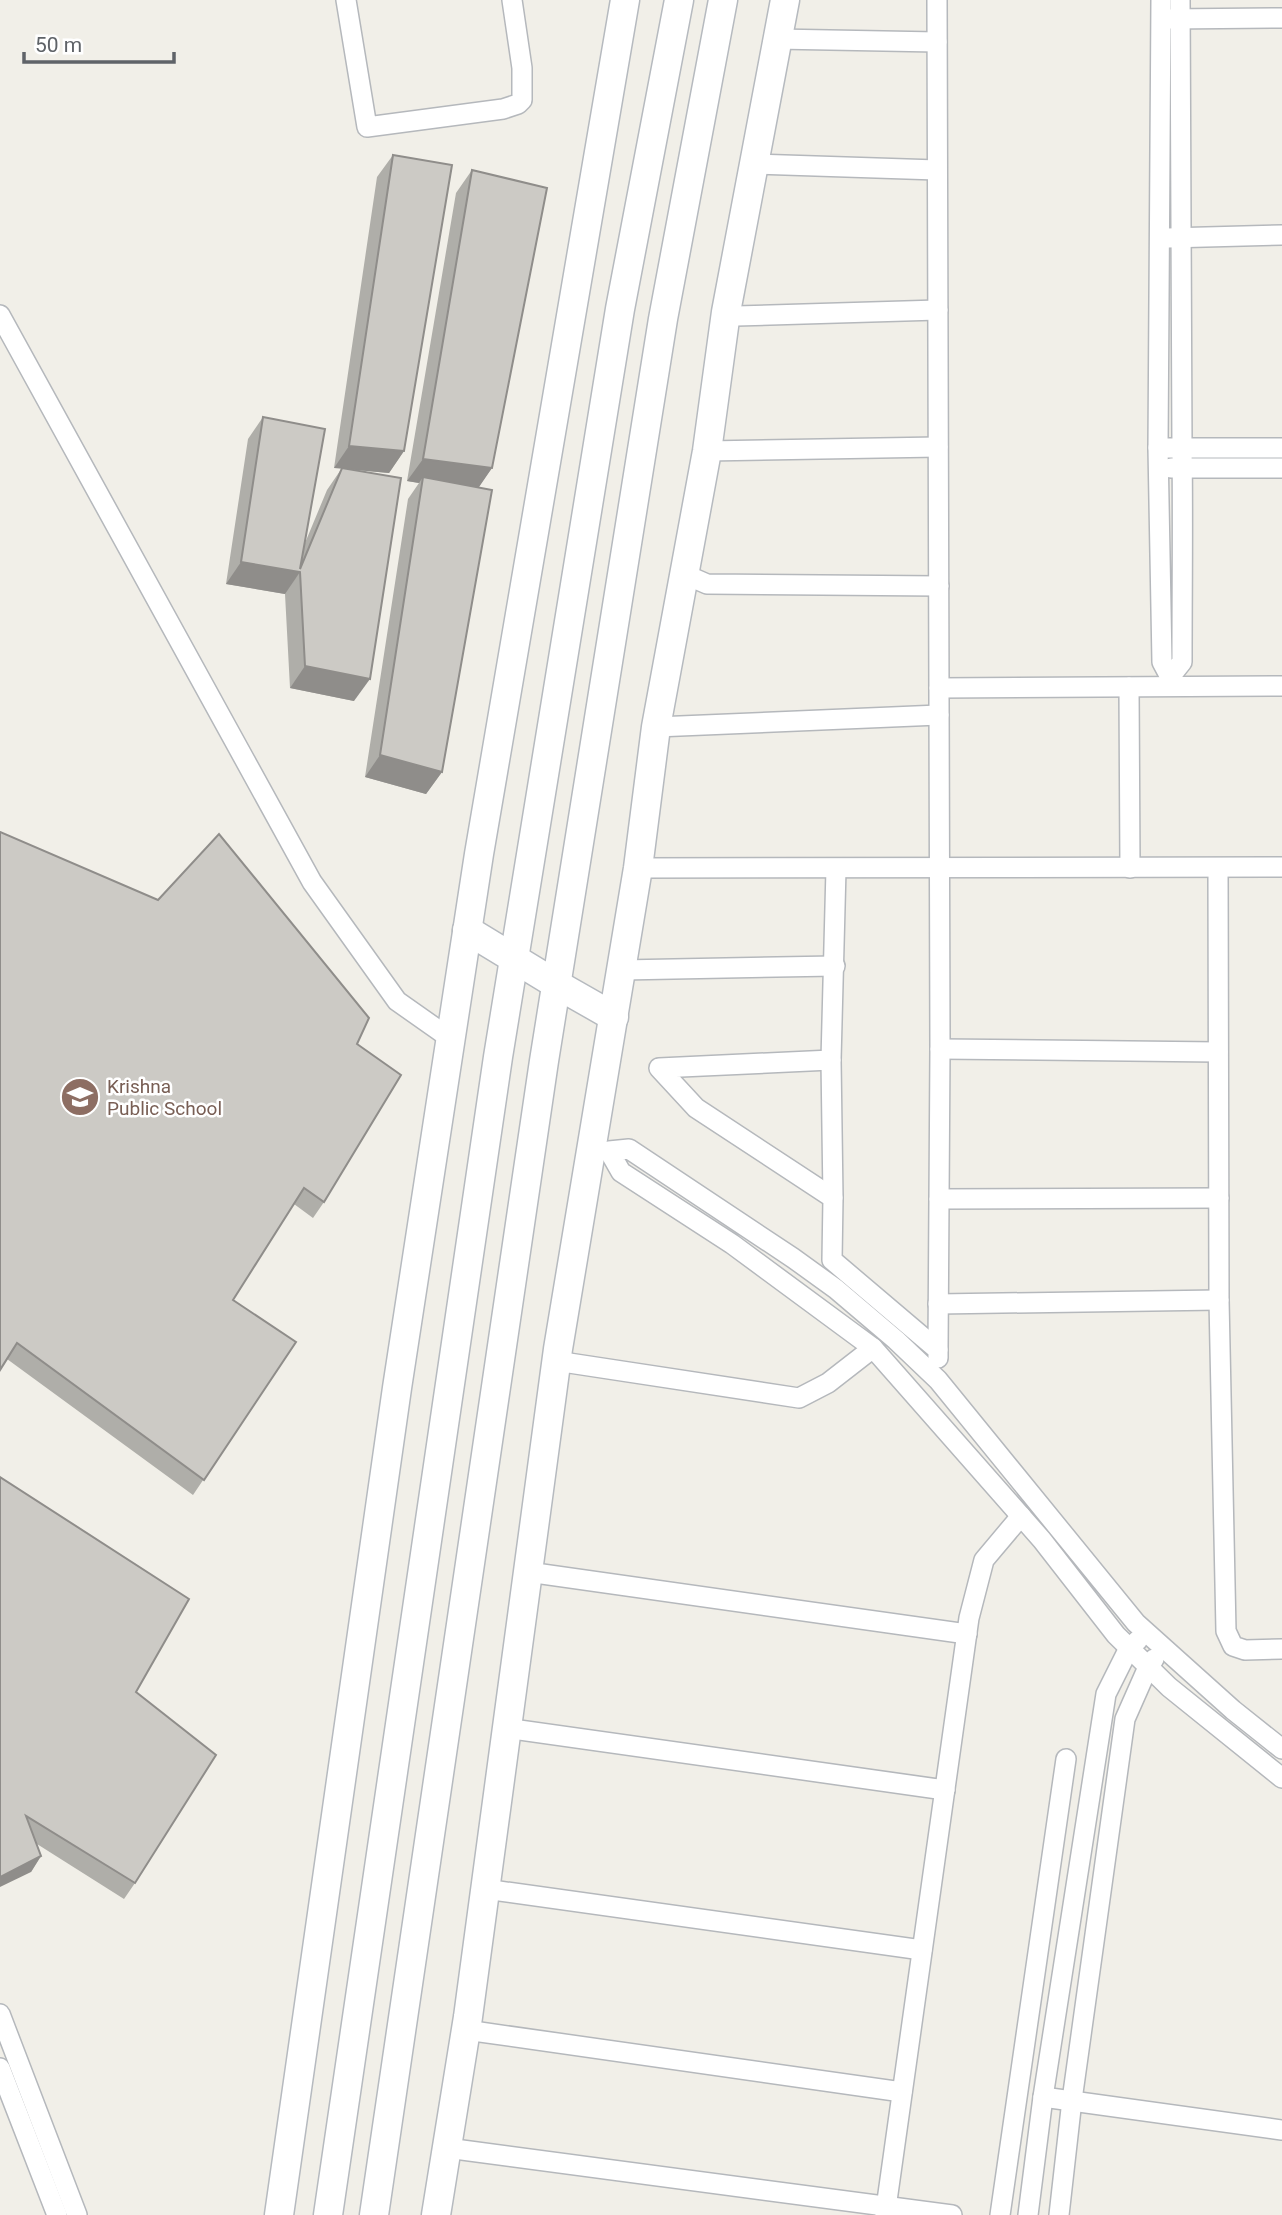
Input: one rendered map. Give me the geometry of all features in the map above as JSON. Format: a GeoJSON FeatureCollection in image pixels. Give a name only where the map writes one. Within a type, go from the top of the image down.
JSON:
{"type":"FeatureCollection","features":[{"type":"Feature","properties":{"kind":"street"},"geometry":{"type":"LineString","coordinates":[[346,0],[367,127],[503,109],[518,104],[522,100],[522,68],[512,0]]}},
{"type":"Feature","properties":{"kind":"street"},"geometry":{"type":"LineString","coordinates":[[279,2215],[397,1388],[467,930],[625,0]]}},
{"type":"Feature","properties":{"kind":"street"},"geometry":{"type":"LineString","coordinates":[[328,2215],[498,1057],[620,309],[679,0]]}},
{"type":"Feature","properties":{"kind":"street"},"geometry":{"type":"LineString","coordinates":[[374,2215],[556,985],[663,319],[723,0]]}},
{"type":"Feature","properties":{"kind":"street"},"geometry":{"type":"LineString","coordinates":[[436,2215],[466,2030],[556,1361],[601,1145],[614,1017],[638,868],[656,727],[707,451],[726,312],[785,0]]}},
{"type":"Feature","properties":{"kind":"street"},"geometry":{"type":"LineString","coordinates":[[937,0],[940,869],[938,1380]]}},
{"type":"Feature","properties":{"kind":"street"},"geometry":{"type":"LineString","coordinates":[[1171,10],[1282,18]]}},
{"type":"Feature","properties":{"kind":"street"},"geometry":{"type":"LineString","coordinates":[[1170,682],[1182,662],[1181,237],[1171,10]]}},
{"type":"Feature","properties":{"kind":"street"},"geometry":{"type":"LineString","coordinates":[[1170,682],[1162,662],[1157,448],[1160,238],[1171,10]]}},
{"type":"Feature","properties":{"kind":"street"},"geometry":{"type":"LineString","coordinates":[[776,39],[937,42]]}},
{"type":"Feature","properties":{"kind":"street"},"geometry":{"type":"LineString","coordinates":[[753,164],[937,170]]}},
{"type":"Feature","properties":{"kind":"street"},"geometry":{"type":"LineString","coordinates":[[1160,238],[1282,234]]}},
{"type":"Feature","properties":{"kind":"street"},"geometry":{"type":"LineString","coordinates":[[726,312],[736,316],[938,310]]}},
{"type":"Feature","properties":{"kind":"street"},"geometry":{"type":"LineString","coordinates":[[0,315],[312,882],[397,1001],[450,1039]]}},
{"type":"Feature","properties":{"kind":"street"},"geometry":{"type":"LineString","coordinates":[[707,451],[938,447]]}},
{"type":"Feature","properties":{"kind":"street"},"geometry":{"type":"LineString","coordinates":[[1157,448],[1282,448]]}},
{"type":"Feature","properties":{"kind":"street"},"geometry":{"type":"LineString","coordinates":[[1158,468],[1282,468]]}},
{"type":"Feature","properties":{"kind":"street"},"geometry":{"type":"LineString","coordinates":[[684,574],[707,584],[939,586]]}},
{"type":"Feature","properties":{"kind":"street"},"geometry":{"type":"LineString","coordinates":[[939,688],[1129,687],[1170,682],[1282,685]]}},
{"type":"Feature","properties":{"kind":"street"},"geometry":{"type":"LineString","coordinates":[[1129,687],[1130,868]]}},
{"type":"Feature","properties":{"kind":"street"},"geometry":{"type":"LineString","coordinates":[[656,727],[939,715]]}},
{"type":"Feature","properties":{"kind":"street"},"geometry":{"type":"LineString","coordinates":[[638,868],[1282,867]]}},
{"type":"Feature","properties":{"kind":"street"},"geometry":{"type":"LineString","coordinates":[[1218,868],[1219,1300],[1226,1631],[1233,1646],[1245,1650],[1282,1649]]}},
{"type":"Feature","properties":{"kind":"street"},"geometry":{"type":"LineString","coordinates":[[836,869],[831,1060],[832,1260],[938,1350]]}},
{"type":"Feature","properties":{"kind":"street"},"geometry":{"type":"LineString","coordinates":[[467,930],[614,1017]]}},
{"type":"Feature","properties":{"kind":"street"},"geometry":{"type":"LineString","coordinates":[[622,970],[835,966]]}},
{"type":"Feature","properties":{"kind":"street"},"geometry":{"type":"LineString","coordinates":[[940,1049],[1218,1052]]}},
{"type":"Feature","properties":{"kind":"street"},"geometry":{"type":"LineString","coordinates":[[831,1060],[659,1068],[696,1108],[833,1198]]}},
{"type":"Feature","properties":{"kind":"street"},"geometry":{"type":"LineString","coordinates":[[601,1145],[621,1172],[732,1244],[873,1348],[1021,1516],[1116,1635],[1169,1687],[1282,1778]]}},
{"type":"Feature","properties":{"kind":"street"},"geometry":{"type":"LineString","coordinates":[[601,1145],[629,1149],[793,1258],[856,1306],[938,1380],[1136,1623],[1233,1710],[1282,1749]]}},
{"type":"Feature","properties":{"kind":"street"},"geometry":{"type":"LineString","coordinates":[[939,1199],[1219,1198]]}},
{"type":"Feature","properties":{"kind":"street"},"geometry":{"type":"LineString","coordinates":[[938,1304],[1219,1300]]}},
{"type":"Feature","properties":{"kind":"street"},"geometry":{"type":"LineString","coordinates":[[556,1361],[799,1398],[828,1383],[873,1348]]}},
{"type":"Feature","properties":{"kind":"street"},"geometry":{"type":"LineString","coordinates":[[886,2211],[967,1634],[984,1560],[1021,1516]]}},
{"type":"Feature","properties":{"kind":"street"},"geometry":{"type":"LineString","coordinates":[[527,1572],[967,1634]]}},
{"type":"Feature","properties":{"kind":"street"},"geometry":{"type":"LineString","coordinates":[[1028,2215],[1043,2097],[1106,1694],[1129,1648],[1146,1632]]}},
{"type":"Feature","properties":{"kind":"street"},"geometry":{"type":"LineString","coordinates":[[1059,2215],[1072,2100],[1125,1719],[1148,1667],[1163,1648]]}},
{"type":"Feature","properties":{"kind":"street"},"geometry":{"type":"LineString","coordinates":[[506,1728],[945,1790]]}},
{"type":"Feature","properties":{"kind":"street"},"geometry":{"type":"LineString","coordinates":[[1000,2215],[1066,1759]]}},
{"type":"Feature","properties":{"kind":"street"},"geometry":{"type":"LineString","coordinates":[[485,1889],[922,1950]]}},
{"type":"Feature","properties":{"kind":"street"},"geometry":{"type":"LineString","coordinates":[[0,2014],[77,2215]]}},
{"type":"Feature","properties":{"kind":"street"},"geometry":{"type":"LineString","coordinates":[[466,2030],[902,2092]]}},
{"type":"Feature","properties":{"kind":"street"},"geometry":{"type":"LineString","coordinates":[[0,2068],[57,2215]]}},
{"type":"Feature","properties":{"kind":"street"},"geometry":{"type":"LineString","coordinates":[[1043,2097],[1282,2130]]}},
{"type":"Feature","properties":{"kind":"street"},"geometry":{"type":"LineString","coordinates":[[447,2148],[886,2211],[952,2215]]}},
{"type":"Feature","properties":{"kind":"building"},"geometry":{"type":"Polygon","coordinates":[[[393,155],[452,165],[404,451],[349,446],[393,155]]]}},
{"type":"Feature","properties":{"kind":"building"},"geometry":{"type":"Polygon","coordinates":[[[472,170],[547,188],[492,468],[423,459],[472,170]]]}},
{"type":"Feature","properties":{"kind":"building"},"geometry":{"type":"Polygon","coordinates":[[[263,417],[325,429],[300,569],[342,468],[401,478],[370,679],[305,666],[300,572],[241,562],[263,417]]]}},
{"type":"Feature","properties":{"kind":"building"},"geometry":{"type":"Polygon","coordinates":[[[423,477],[492,490],[442,772],[380,755],[423,477]]]}},
{"type":"Feature","properties":{"kind":"building"},"geometry":{"type":"Polygon","coordinates":[[[0,832],[158,900],[219,834],[369,1018],[357,1044],[401,1075],[324,1202],[304,1188],[233,1300],[296,1342],[204,1480],[17,1343],[0,1370],[0,832]]]}},
{"type":"Feature","properties":{"kind":"building"},"geometry":{"type":"Polygon","coordinates":[[[0,1477],[189,1599],[136,1692],[216,1755],[135,1883],[26,1816],[41,1856],[0,1877],[0,1477]]]}},
{"type":"Feature","properties":{"kind":"place","name":"Krishna Public School"},"geometry":{"type":"Point","coordinates":[80,1097]}}]}
